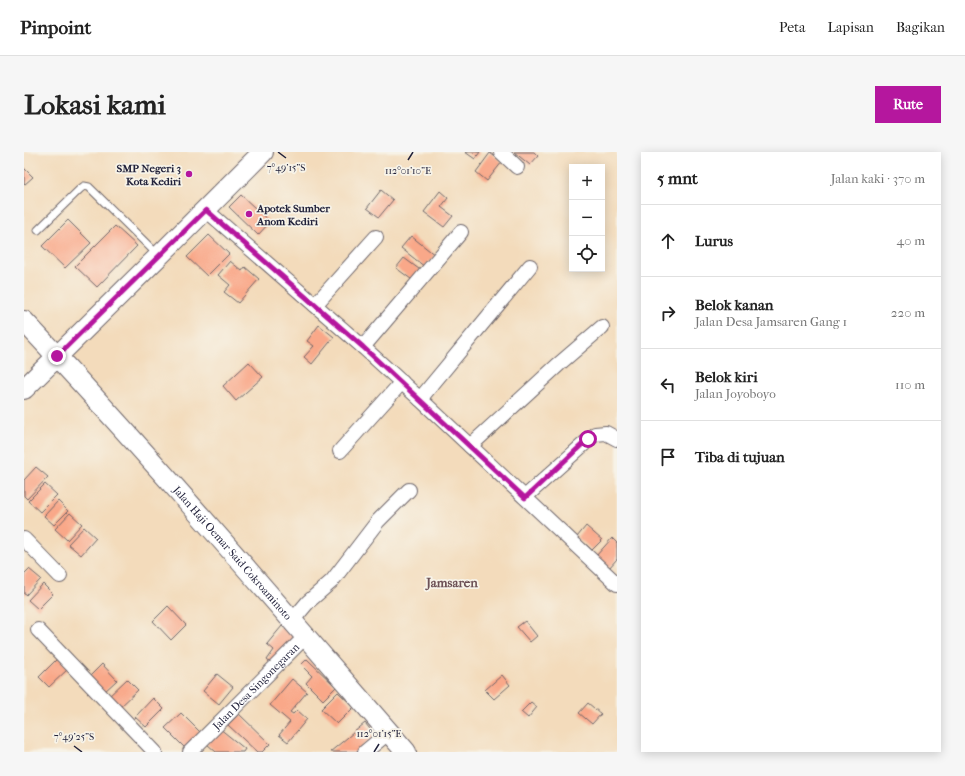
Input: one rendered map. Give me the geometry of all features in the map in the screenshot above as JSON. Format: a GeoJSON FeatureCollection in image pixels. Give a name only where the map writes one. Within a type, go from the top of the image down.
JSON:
{"type":"FeatureCollection","features":[{"type":"Feature","properties":{"kind":"main road"},"geometry":{"type":"LineString","coordinates":[[24,389],[263,152]]}},
{"type":"Feature","properties":{"kind":"main road","name":"Jalan Haji Oemar Said Cokroaminoto"},"geometry":{"type":"LineString","coordinates":[[24,321],[199,514],[406,752]]}},
{"type":"Feature","properties":{"kind":"street"},"geometry":{"type":"LineString","coordinates":[[501,152],[517,167]]}},
{"type":"Feature","properties":{"kind":"street"},"geometry":{"type":"LineString","coordinates":[[206,210],[402,382],[617,584]]}},
{"type":"Feature","properties":{"kind":"street"},"geometry":{"type":"LineString","coordinates":[[363,347],[461,232]]}},
{"type":"Feature","properties":{"kind":"street"},"geometry":{"type":"LineString","coordinates":[[315,305],[376,237]]}},
{"type":"Feature","properties":{"kind":"street"},"geometry":{"type":"LineString","coordinates":[[420,399],[530,266]]}},
{"type":"Feature","properties":{"kind":"street"},"geometry":{"type":"LineString","coordinates":[[470,446],[559,364],[602,327]]}},
{"type":"Feature","properties":{"kind":"street"},"geometry":{"type":"LineString","coordinates":[[340,451],[402,382]]}},
{"type":"Feature","properties":{"kind":"street"},"geometry":{"type":"LineString","coordinates":[[525,498],[595,434],[606,433],[617,439]]}},
{"type":"Feature","properties":{"kind":"street"},"geometry":{"type":"LineString","coordinates":[[292,621],[308,602],[332,581],[378,521],[409,490]]}},
{"type":"Feature","properties":{"kind":"street"},"geometry":{"type":"LineString","coordinates":[[24,539],[60,576]]}},
{"type":"Feature","properties":{"kind":"street"},"geometry":{"type":"LineString","coordinates":[[38,630],[155,752]]}},
{"type":"Feature","properties":{"kind":"street","name":"Jalan Desa Singonegaran"},"geometry":{"type":"LineString","coordinates":[[190,752],[306,637]]}},
{"type":"Feature","properties":{"kind":"street"},"geometry":{"type":"LineString","coordinates":[[365,752],[389,732]]}},
{"type":"Feature","properties":{"kind":"lane"},"geometry":{"type":"LineString","coordinates":[[38,230],[80,189],[84,186],[89,187],[159,256]]}},
{"type":"Feature","properties":{"kind":"building"},"geometry":{"type":"Polygon","coordinates":[[[465,152],[480,152],[475,159],[465,152]]]}},
{"type":"Feature","properties":{"kind":"building"},"geometry":{"type":"Polygon","coordinates":[[[514,152],[534,152],[538,156],[530,165],[514,152]]]}},
{"type":"Feature","properties":{"kind":"building"},"geometry":{"type":"Polygon","coordinates":[[[490,153],[502,162],[487,181],[476,172],[490,153]]]}},
{"type":"Feature","properties":{"kind":"building"},"geometry":{"type":"Polygon","coordinates":[[[24,168],[33,177],[24,185],[24,168]]]}},
{"type":"Feature","properties":{"kind":"building"},"geometry":{"type":"Polygon","coordinates":[[[381,190],[393,200],[379,217],[367,208],[381,190]]]}},
{"type":"Feature","properties":{"kind":"building"},"geometry":{"type":"Polygon","coordinates":[[[440,191],[448,198],[441,207],[453,216],[444,227],[424,212],[440,191]]]}},
{"type":"Feature","properties":{"kind":"building","name":"Apotek Sumber Anom Kediri"},"geometry":{"type":"Polygon","coordinates":[[[241,195],[270,222],[258,235],[229,207],[241,195]]]}},
{"type":"Feature","properties":{"kind":"building"},"geometry":{"type":"Polygon","coordinates":[[[68,220],[91,243],[65,268],[42,246],[68,220]]]}},
{"type":"Feature","properties":{"kind":"building"},"geometry":{"type":"Polygon","coordinates":[[[115,226],[137,246],[97,287],[75,266],[115,226]]]}},
{"type":"Feature","properties":{"kind":"building"},"geometry":{"type":"Polygon","coordinates":[[[209,235],[229,254],[207,276],[187,257],[209,235]]]}},
{"type":"Feature","properties":{"kind":"building"},"geometry":{"type":"Polygon","coordinates":[[[411,236],[435,255],[425,267],[401,248],[411,236]]]}},
{"type":"Feature","properties":{"kind":"building"},"geometry":{"type":"Polygon","coordinates":[[[404,258],[423,272],[415,282],[396,268],[404,258]]]}},
{"type":"Feature","properties":{"kind":"building"},"geometry":{"type":"Polygon","coordinates":[[[230,261],[242,271],[245,267],[259,279],[238,303],[224,292],[230,285],[218,275],[230,261]]]}},
{"type":"Feature","properties":{"kind":"building"},"geometry":{"type":"Polygon","coordinates":[[[319,325],[334,337],[312,364],[304,357],[314,346],[307,341],[319,325]]]}},
{"type":"Feature","properties":{"kind":"building"},"geometry":{"type":"Polygon","coordinates":[[[249,362],[263,377],[236,401],[223,386],[249,362]]]}},
{"type":"Feature","properties":{"kind":"building"},"geometry":{"type":"Polygon","coordinates":[[[36,467],[48,477],[27,499],[24,496],[24,480],[36,467]]]}},
{"type":"Feature","properties":{"kind":"building"},"geometry":{"type":"Polygon","coordinates":[[[45,484],[57,495],[40,512],[28,501],[45,484]]]}},
{"type":"Feature","properties":{"kind":"building"},"geometry":{"type":"Polygon","coordinates":[[[58,501],[68,511],[54,525],[44,516],[58,501]]]}},
{"type":"Feature","properties":{"kind":"building"},"geometry":{"type":"Polygon","coordinates":[[[70,513],[82,524],[67,540],[55,529],[70,513]]]}},
{"type":"Feature","properties":{"kind":"building"},"geometry":{"type":"Polygon","coordinates":[[[586,526],[602,540],[592,550],[577,537],[586,526]]]}},
{"type":"Feature","properties":{"kind":"building"},"geometry":{"type":"Polygon","coordinates":[[[84,527],[96,538],[81,555],[68,544],[84,527]]]}},
{"type":"Feature","properties":{"kind":"building"},"geometry":{"type":"Polygon","coordinates":[[[612,538],[617,543],[617,559],[609,568],[596,556],[612,538]]]}},
{"type":"Feature","properties":{"kind":"building"},"geometry":{"type":"Polygon","coordinates":[[[29,569],[41,579],[26,595],[24,594],[24,574],[29,569]]]}},
{"type":"Feature","properties":{"kind":"building"},"geometry":{"type":"Polygon","coordinates":[[[43,584],[53,594],[38,609],[28,600],[43,584]]]}},
{"type":"Feature","properties":{"kind":"building"},"geometry":{"type":"Polygon","coordinates":[[[168,606],[186,625],[171,640],[153,621],[168,606]]]}},
{"type":"Feature","properties":{"kind":"building"},"geometry":{"type":"Polygon","coordinates":[[[525,621],[537,636],[530,642],[517,627],[525,621]]]}},
{"type":"Feature","properties":{"kind":"building"},"geometry":{"type":"Polygon","coordinates":[[[282,626],[296,638],[273,665],[267,660],[274,650],[267,644],[282,626]]]}},
{"type":"Feature","properties":{"kind":"building"},"geometry":{"type":"Polygon","coordinates":[[[59,657],[69,668],[49,687],[39,677],[59,657]]]}},
{"type":"Feature","properties":{"kind":"building"},"geometry":{"type":"Polygon","coordinates":[[[307,659],[336,687],[323,700],[306,683],[312,676],[301,665],[307,659]]]}},
{"type":"Feature","properties":{"kind":"building"},"geometry":{"type":"Polygon","coordinates":[[[102,664],[117,680],[103,693],[88,678],[102,664]]]}},
{"type":"Feature","properties":{"kind":"building"},"geometry":{"type":"Polygon","coordinates":[[[217,674],[233,687],[219,704],[203,691],[217,674]]]}},
{"type":"Feature","properties":{"kind":"building"},"geometry":{"type":"Polygon","coordinates":[[[502,675],[510,685],[494,699],[485,690],[502,675]]]}},
{"type":"Feature","properties":{"kind":"building"},"geometry":{"type":"Polygon","coordinates":[[[127,679],[138,690],[118,709],[107,698],[127,679]]]}},
{"type":"Feature","properties":{"kind":"building"},"geometry":{"type":"Polygon","coordinates":[[[292,679],[307,692],[290,712],[293,714],[297,710],[307,719],[288,742],[279,735],[290,722],[270,705],[292,679]]]}},
{"type":"Feature","properties":{"kind":"building"},"geometry":{"type":"Polygon","coordinates":[[[338,692],[354,707],[337,724],[321,709],[338,692]]]}},
{"type":"Feature","properties":{"kind":"building"},"geometry":{"type":"Polygon","coordinates":[[[153,698],[164,709],[146,727],[135,717],[153,698]]]}},
{"type":"Feature","properties":{"kind":"building"},"geometry":{"type":"Polygon","coordinates":[[[531,702],[537,707],[528,718],[521,712],[531,702]]]}},
{"type":"Feature","properties":{"kind":"building"},"geometry":{"type":"Polygon","coordinates":[[[588,703],[601,714],[592,724],[579,713],[588,703]]]}},
{"type":"Feature","properties":{"kind":"building"},"geometry":{"type":"Polygon","coordinates":[[[181,713],[202,734],[187,750],[165,728],[181,713]]]}},
{"type":"Feature","properties":{"kind":"building"},"geometry":{"type":"Polygon","coordinates":[[[239,714],[270,744],[262,752],[257,752],[228,725],[239,714]]]}},
{"type":"Feature","properties":{"kind":"building"},"geometry":{"type":"Polygon","coordinates":[[[365,723],[375,735],[356,752],[330,752],[365,723]]]}},
{"type":"Feature","properties":{"kind":"building"},"geometry":{"type":"Polygon","coordinates":[[[219,728],[245,749],[243,752],[216,752],[207,744],[219,728]]]}},
{"type":"Feature","properties":{"kind":"place","name":"SMP Negeri 3 Kota Kediri"},"geometry":{"type":"Point","coordinates":[189,174]}},
{"type":"Feature","properties":{"kind":"place","name":"Apotek Sumber Anom Kediri"},"geometry":{"type":"Point","coordinates":[249,214]}},
{"type":"Feature","properties":{"kind":"district","name":"Jamsaren"},"geometry":{"type":"Point","coordinates":[452,582]}},
{"type":"Feature","properties":{"kind":"route"},"geometry":{"type":"LineString","coordinates":[[57,356],[206,210],[402,382],[525,498],[588,439]]}}]}
